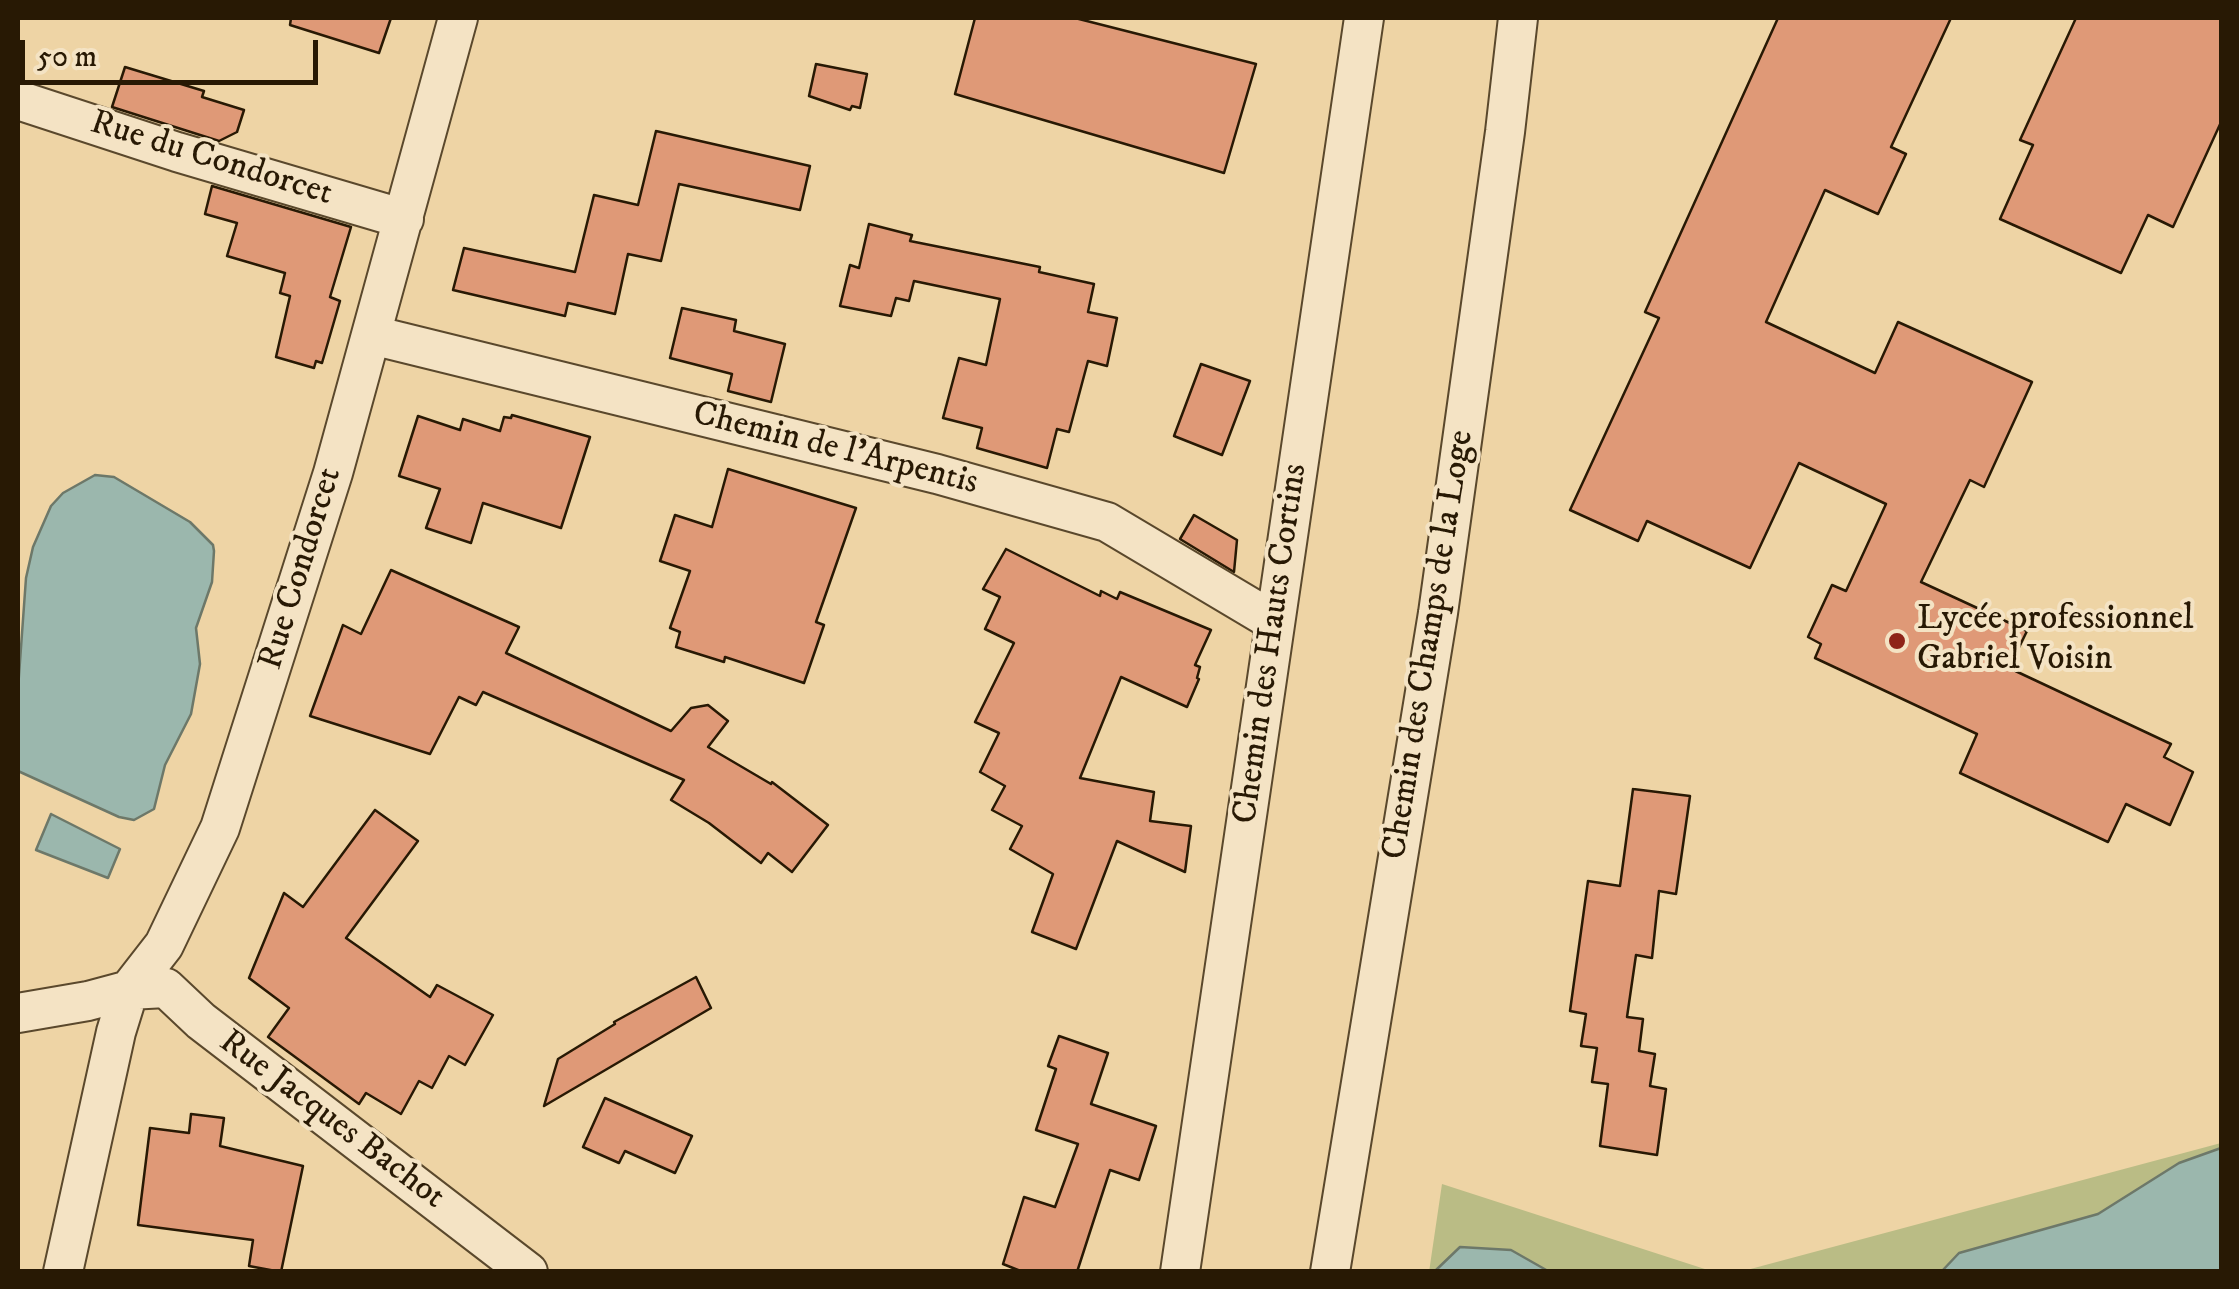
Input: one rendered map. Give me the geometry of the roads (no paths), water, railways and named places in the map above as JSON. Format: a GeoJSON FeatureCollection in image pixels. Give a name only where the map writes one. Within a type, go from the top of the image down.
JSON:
{"type":"FeatureCollection","features":[{"type":"Feature","properties":{"kind":"street","name":"Rue Condorcet"},"geometry":{"type":"LineString","coordinates":[[129,990],[164,945],[220,828],[333,473],[458,18]]}},
{"type":"Feature","properties":{"kind":"street","name":"Chemin des Hauts Cortins"},"geometry":{"type":"LineString","coordinates":[[1180,1272],[1364,18]]}},
{"type":"Feature","properties":{"kind":"street","name":"Chemin des Champs de la Loge"},"geometry":{"type":"LineString","coordinates":[[1330,1272],[1438,613],[1518,18]]}},
{"type":"Feature","properties":{"kind":"street","name":"Rue du Condorcet"},"geometry":{"type":"LineString","coordinates":[[18,100],[177,152],[404,218]]}},
{"type":"Feature","properties":{"kind":"street","name":"Chemin de l'Arpentis"},"geometry":{"type":"LineString","coordinates":[[372,336],[937,474],[1107,522],[1275,622]]}},
{"type":"Feature","properties":{"kind":"street","name":"Rue Jacques Bachot"},"geometry":{"type":"LineString","coordinates":[[129,990],[166,988],[202,1021],[528,1272]]}},
{"type":"Feature","properties":{"kind":"street"},"geometry":{"type":"LineString","coordinates":[[18,1013],[88,1002],[129,990]]}},
{"type":"Feature","properties":{"kind":"street"},"geometry":{"type":"LineString","coordinates":[[64,1272],[116,1032],[129,990]]}},
{"type":"Feature","properties":{"kind":"water"},"geometry":{"type":"Polygon","coordinates":[[[95,475],[114,477],[190,522],[213,545],[214,551],[212,582],[196,628],[200,664],[191,714],[165,765],[154,809],[134,820],[119,817],[18,771],[18,689],[26,578],[33,547],[51,506],[63,493],[95,475]]]}},
{"type":"Feature","properties":{"kind":"water"},"geometry":{"type":"Polygon","coordinates":[[[51,814],[120,849],[108,878],[36,850],[51,814]]]}},
{"type":"Feature","properties":{"kind":"water"},"geometry":{"type":"Polygon","coordinates":[[[2221,1148],[2221,1271],[1942,1271],[1959,1253],[2098,1214],[2179,1163],[2221,1148]]]}},
{"type":"Feature","properties":{"kind":"water"},"geometry":{"type":"Polygon","coordinates":[[[1460,1247],[1511,1250],[1548,1271],[1435,1271],[1460,1247]]]}},
{"type":"Feature","properties":{"kind":"place","name":"Lycée professionnel Gabriel Voisin"},"geometry":{"type":"Point","coordinates":[1897,641]}}]}
